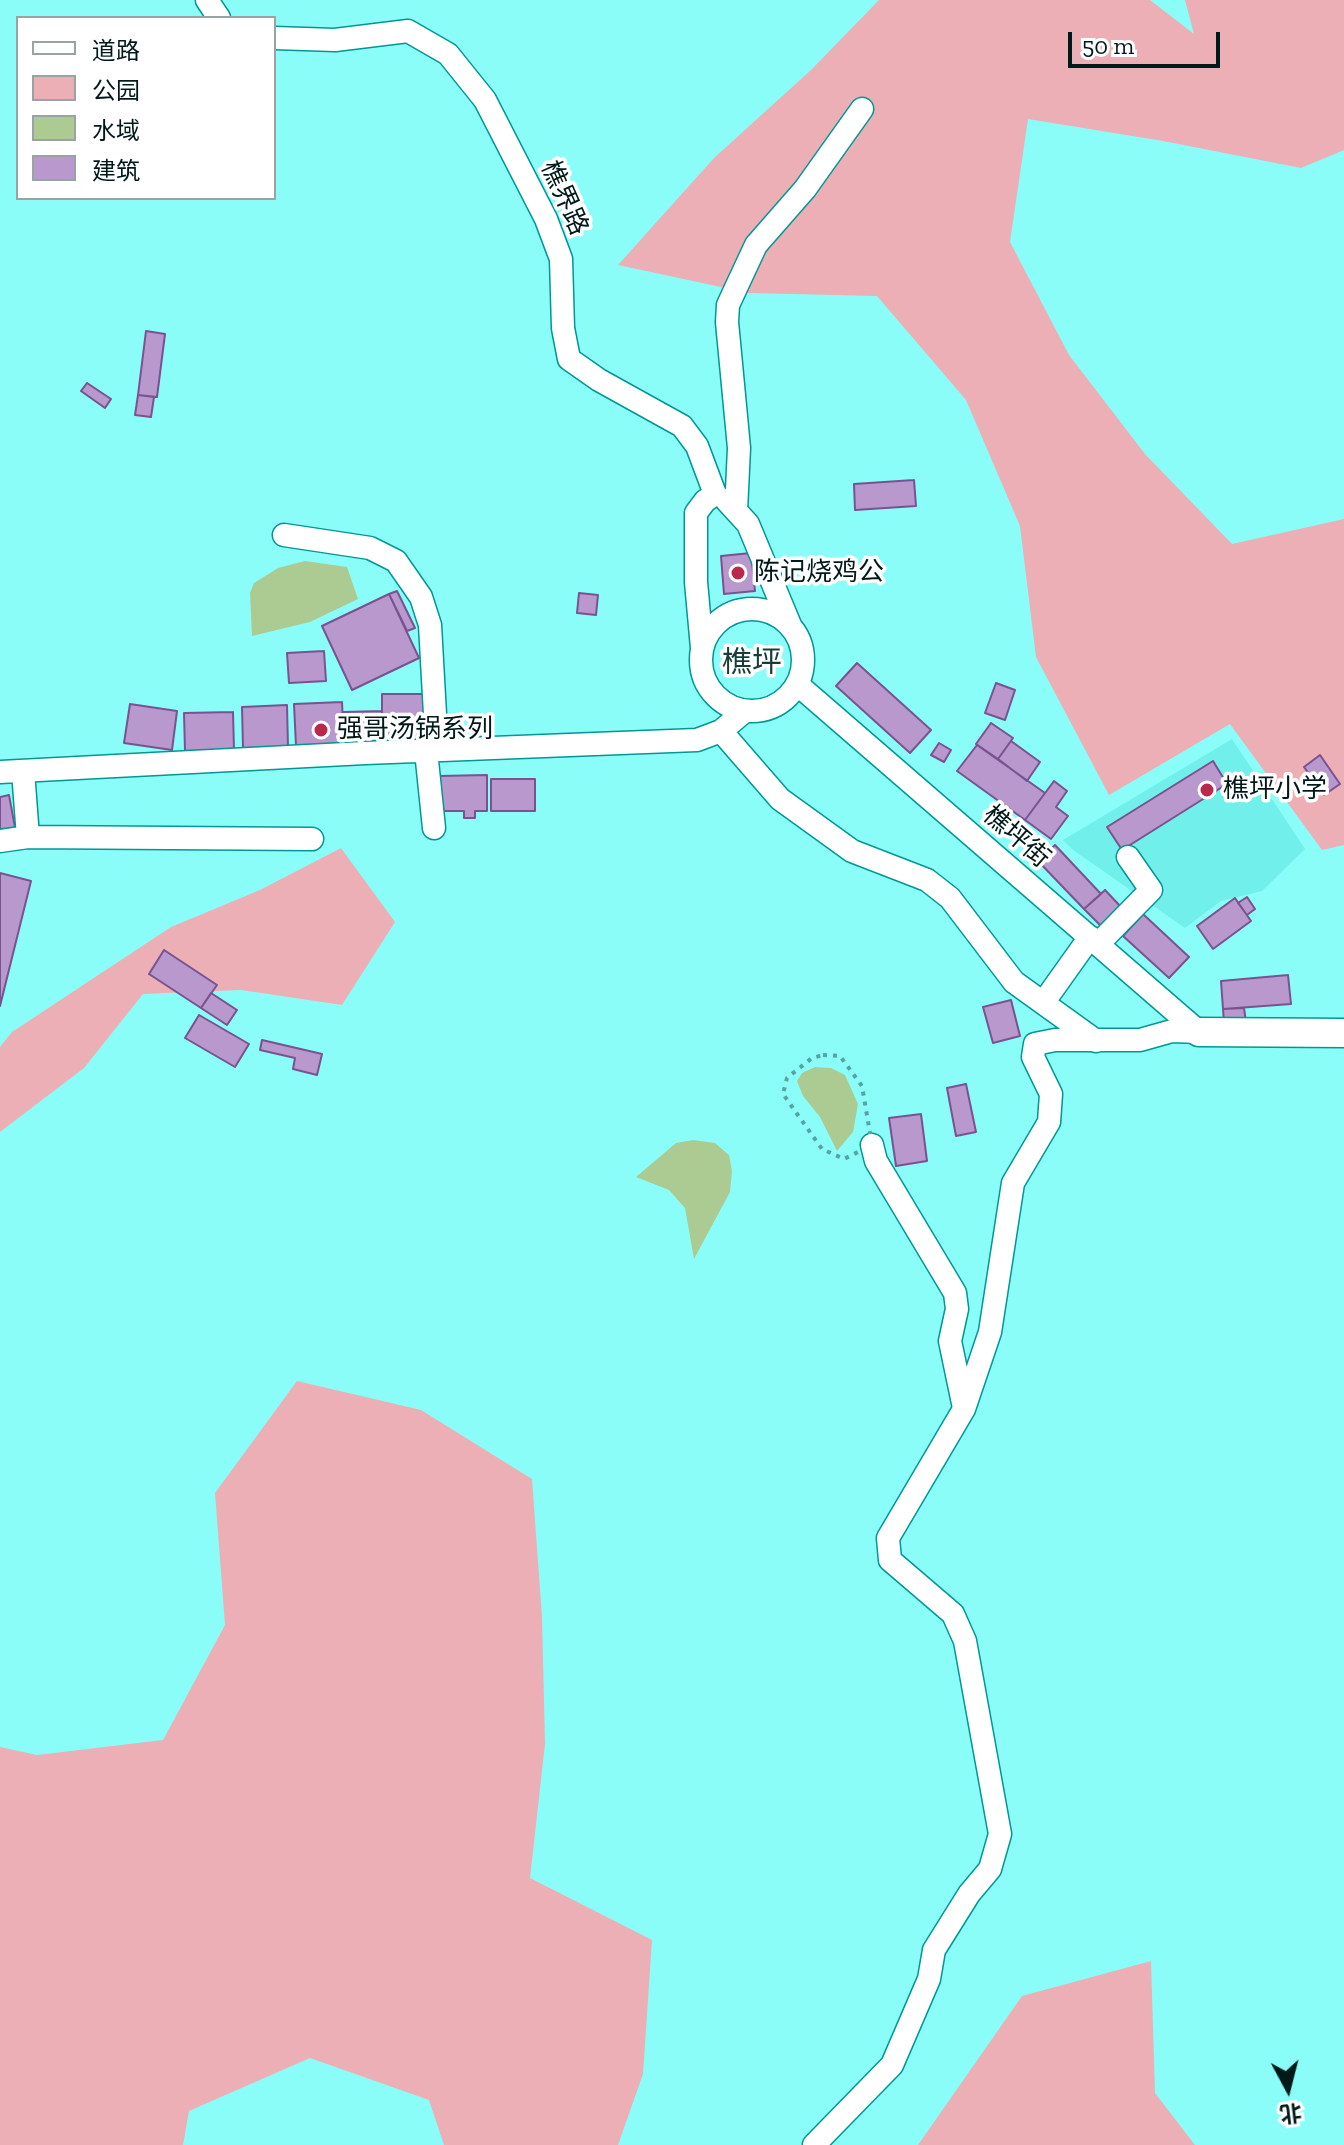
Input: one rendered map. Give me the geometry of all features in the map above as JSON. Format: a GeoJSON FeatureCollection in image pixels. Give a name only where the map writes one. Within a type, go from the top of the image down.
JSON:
{"type":"FeatureCollection","features":[{"type":"Feature","properties":{"kind":"main road"},"geometry":{"type":"LineString","coordinates":[[1199,1032],[1344,1033]]}},
{"type":"Feature","properties":{"kind":"street","name":"樵界路"},"geometry":{"type":"LineString","coordinates":[[276,38],[335,40],[408,31],[448,54],[485,100],[546,219],[561,259],[563,328],[569,359],[599,380],[682,426],[697,446],[715,494]]}},
{"type":"Feature","properties":{"kind":"street"},"geometry":{"type":"LineString","coordinates":[[736,511],[739,448],[728,305],[756,245],[805,189],[862,109]]}},
{"type":"Feature","properties":{"kind":"street"},"geometry":{"type":"LineString","coordinates":[[715,494],[725,499],[736,511],[748,524],[802,648],[803,660],[797,684],[781,702],[770,708],[745,711],[722,702],[706,684],[702,672],[696,582],[696,513],[715,494]]}},
{"type":"Feature","properties":{"kind":"street"},"geometry":{"type":"LineString","coordinates":[[284,535],[370,548],[396,561],[421,597],[430,625],[434,828]]}},
{"type":"Feature","properties":{"kind":"street"},"geometry":{"type":"LineString","coordinates":[[702,648],[713,626],[734,612],[746,609],[770,612],[790,626]]}},
{"type":"Feature","properties":{"kind":"street","name":"樵坪街"},"geometry":{"type":"LineString","coordinates":[[797,684],[1199,1032]]}},
{"type":"Feature","properties":{"kind":"street"},"geometry":{"type":"LineString","coordinates":[[0,772],[697,740],[721,731],[745,711]]}},
{"type":"Feature","properties":{"kind":"street"},"geometry":{"type":"LineString","coordinates":[[721,731],[780,799],[852,851],[927,880],[950,898],[1014,982],[1096,1041]]}},
{"type":"Feature","properties":{"kind":"street"},"geometry":{"type":"LineString","coordinates":[[23,771],[28,837]]}},
{"type":"Feature","properties":{"kind":"street"},"geometry":{"type":"LineString","coordinates":[[0,841],[28,837],[312,839]]}},
{"type":"Feature","properties":{"kind":"street"},"geometry":{"type":"LineString","coordinates":[[1043,1003],[1094,941],[1151,890],[1128,857]]}},
{"type":"Feature","properties":{"kind":"street"},"geometry":{"type":"LineString","coordinates":[[814,2145],[892,2065],[929,1979],[934,1950],[969,1894],[990,1869],[1000,1834],[965,1641],[953,1614],[890,1560],[888,1538],[964,1409],[990,1332],[1013,1183],[1049,1122],[1051,1094],[1033,1057],[1035,1044],[1055,1040],[1140,1040],[1172,1031],[1199,1032]]}},
{"type":"Feature","properties":{"kind":"street"},"geometry":{"type":"LineString","coordinates":[[872,1145],[876,1161],[955,1293],[957,1309],[950,1341],[964,1409]]}},
{"type":"Feature","properties":{"kind":"path"},"geometry":{"type":"LineString","coordinates":[[840,1056],[862,1086],[872,1145],[844,1159],[822,1149],[783,1094],[787,1078],[812,1058],[840,1056]]}},
{"type":"Feature","properties":{"kind":"shaded area","name":"樵坪小学"},"geometry":{"type":"Polygon","coordinates":[[[1232,739],[1305,849],[1262,891],[1221,901],[1185,928],[1063,840],[1232,739]]]}},
{"type":"Feature","properties":{"kind":"green space"},"geometry":{"type":"Polygon","coordinates":[[[879,0],[1150,0],[1194,34],[1185,0],[1344,0],[1344,150],[1301,168],[1028,119],[1010,242],[1069,355],[1145,454],[1232,544],[1344,519],[1344,845],[1322,850],[1230,724],[1109,795],[1036,657],[1020,526],[966,400],[877,296],[749,293],[618,265],[714,158],[811,70],[879,0]]]}},
{"type":"Feature","properties":{"kind":"green space"},"geometry":{"type":"Polygon","coordinates":[[[341,848],[395,922],[342,1005],[241,990],[143,994],[84,1068],[0,1132],[0,1047],[12,1032],[171,927],[260,890],[341,848]]]}},
{"type":"Feature","properties":{"kind":"green space"},"geometry":{"type":"Polygon","coordinates":[[[297,1381],[421,1410],[532,1479],[542,1617],[545,1744],[530,1878],[652,1940],[643,2074],[618,2145],[444,2145],[429,2100],[310,2058],[189,2111],[183,2145],[0,2145],[0,1747],[37,1755],[163,1740],[225,1625],[215,1493],[297,1381]]]}},
{"type":"Feature","properties":{"kind":"green space"},"geometry":{"type":"Polygon","coordinates":[[[1151,1961],[1155,2093],[1195,2145],[918,2145],[1022,1996],[1151,1961]]]}},
{"type":"Feature","properties":{"kind":"water"},"geometry":{"type":"Polygon","coordinates":[[[305,561],[347,567],[358,599],[310,622],[252,636],[250,593],[254,583],[278,568],[305,561]]]}},
{"type":"Feature","properties":{"kind":"water"},"geometry":{"type":"Polygon","coordinates":[[[815,1067],[831,1068],[845,1075],[858,1104],[853,1132],[837,1151],[797,1081],[802,1073],[815,1067]]]}},
{"type":"Feature","properties":{"kind":"water"},"geometry":{"type":"Polygon","coordinates":[[[693,1140],[715,1143],[729,1155],[732,1171],[730,1192],[694,1259],[685,1208],[669,1190],[636,1177],[676,1143],[693,1140]]]}},
{"type":"Feature","properties":{"kind":"building"},"geometry":{"type":"Polygon","coordinates":[[[146,331],[165,334],[157,397],[138,395],[146,331]]]}},
{"type":"Feature","properties":{"kind":"building"},"geometry":{"type":"Polygon","coordinates":[[[87,383],[111,399],[105,408],[81,391],[87,383]]]}},
{"type":"Feature","properties":{"kind":"building"},"geometry":{"type":"Polygon","coordinates":[[[138,395],[154,397],[151,417],[135,415],[138,395]]]}},
{"type":"Feature","properties":{"kind":"building"},"geometry":{"type":"Polygon","coordinates":[[[914,480],[916,506],[855,510],[854,484],[914,480]]]}},
{"type":"Feature","properties":{"kind":"building","name":"陈记烧鸡公"},"geometry":{"type":"Polygon","coordinates":[[[751,553],[755,591],[724,594],[721,556],[751,553]]]}},
{"type":"Feature","properties":{"kind":"building"},"geometry":{"type":"Polygon","coordinates":[[[397,591],[415,628],[407,631],[389,594],[397,591]]]}},
{"type":"Feature","properties":{"kind":"building"},"geometry":{"type":"Polygon","coordinates":[[[579,593],[598,595],[596,615],[577,613],[579,593]]]}},
{"type":"Feature","properties":{"kind":"building"},"geometry":{"type":"Polygon","coordinates":[[[389,594],[419,658],[352,690],[322,626],[389,594]]]}},
{"type":"Feature","properties":{"kind":"building"},"geometry":{"type":"Polygon","coordinates":[[[324,651],[326,681],[289,683],[287,653],[324,651]]]}},
{"type":"Feature","properties":{"kind":"building"},"geometry":{"type":"Polygon","coordinates":[[[857,663],[931,730],[910,753],[836,686],[857,663]]]}},
{"type":"Feature","properties":{"kind":"building"},"geometry":{"type":"Polygon","coordinates":[[[996,683],[1015,690],[1005,720],[985,713],[996,683]]]}},
{"type":"Feature","properties":{"kind":"building"},"geometry":{"type":"Polygon","coordinates":[[[382,694],[431,694],[431,743],[382,743],[382,694]]]}},
{"type":"Feature","properties":{"kind":"building"},"geometry":{"type":"Polygon","coordinates":[[[342,702],[344,743],[296,746],[294,704],[342,702]]]}},
{"type":"Feature","properties":{"kind":"building"},"geometry":{"type":"Polygon","coordinates":[[[130,704],[177,711],[172,750],[124,743],[130,704]]]}},
{"type":"Feature","properties":{"kind":"building"},"geometry":{"type":"Polygon","coordinates":[[[287,705],[288,747],[243,748],[242,707],[287,705]]]}},
{"type":"Feature","properties":{"kind":"building"},"geometry":{"type":"Polygon","coordinates":[[[382,711],[382,743],[344,743],[344,712],[382,711]]]}},
{"type":"Feature","properties":{"kind":"building"},"geometry":{"type":"Polygon","coordinates":[[[233,712],[234,750],[185,751],[184,713],[233,712]]]}},
{"type":"Feature","properties":{"kind":"building"},"geometry":{"type":"Polygon","coordinates":[[[991,723],[1013,738],[998,759],[976,744],[991,723]]]}},
{"type":"Feature","properties":{"kind":"building"},"geometry":{"type":"Polygon","coordinates":[[[1011,741],[1040,762],[1027,781],[998,759],[1011,741]]]}},
{"type":"Feature","properties":{"kind":"building"},"geometry":{"type":"Polygon","coordinates":[[[939,743],[951,750],[944,762],[931,755],[939,743]]]}},
{"type":"Feature","properties":{"kind":"building"},"geometry":{"type":"Polygon","coordinates":[[[977,745],[1045,793],[1025,820],[957,771],[977,745]]]}},
{"type":"Feature","properties":{"kind":"building"},"geometry":{"type":"Polygon","coordinates":[[[1320,755],[1340,784],[1324,795],[1304,767],[1320,755]]]}},
{"type":"Feature","properties":{"kind":"building"},"geometry":{"type":"Polygon","coordinates":[[[1213,761],[1227,784],[1122,850],[1107,827],[1213,761]]]}},
{"type":"Feature","properties":{"kind":"building"},"geometry":{"type":"Polygon","coordinates":[[[487,775],[487,811],[475,811],[475,818],[464,818],[464,811],[439,811],[439,776],[487,775]]]}},
{"type":"Feature","properties":{"kind":"building"},"geometry":{"type":"Polygon","coordinates":[[[491,779],[535,779],[535,811],[491,811],[491,779]]]}},
{"type":"Feature","properties":{"kind":"building"},"geometry":{"type":"Polygon","coordinates":[[[1054,781],[1067,791],[1056,807],[1068,816],[1051,839],[1025,820],[1054,781]]]}},
{"type":"Feature","properties":{"kind":"building"},"geometry":{"type":"Polygon","coordinates":[[[9,795],[16,833],[0,836],[0,797],[9,795]]]}},
{"type":"Feature","properties":{"kind":"building"},"geometry":{"type":"Polygon","coordinates":[[[1055,845],[1101,894],[1084,909],[1038,861],[1055,845]]]}},
{"type":"Feature","properties":{"kind":"building"},"geometry":{"type":"Polygon","coordinates":[[[0,873],[31,881],[0,1006],[0,873]]]}},
{"type":"Feature","properties":{"kind":"building"},"geometry":{"type":"Polygon","coordinates":[[[1105,890],[1121,907],[1101,926],[1084,909],[1105,890]]]}},
{"type":"Feature","properties":{"kind":"building"},"geometry":{"type":"Polygon","coordinates":[[[1247,897],[1255,909],[1247,915],[1238,903],[1247,897]]]}},
{"type":"Feature","properties":{"kind":"building"},"geometry":{"type":"Polygon","coordinates":[[[1235,898],[1251,921],[1213,949],[1197,926],[1235,898]]]}},
{"type":"Feature","properties":{"kind":"building"},"geometry":{"type":"Polygon","coordinates":[[[1143,914],[1189,957],[1169,978],[1123,936],[1143,914]]]}},
{"type":"Feature","properties":{"kind":"building"},"geometry":{"type":"Polygon","coordinates":[[[164,950],[217,985],[201,1008],[149,974],[164,950]]]}},
{"type":"Feature","properties":{"kind":"building"},"geometry":{"type":"Polygon","coordinates":[[[1288,975],[1291,1004],[1223,1009],[1221,981],[1288,975]]]}},
{"type":"Feature","properties":{"kind":"building"},"geometry":{"type":"Polygon","coordinates":[[[211,993],[237,1010],[227,1025],[201,1008],[211,993]]]}},
{"type":"Feature","properties":{"kind":"building"},"geometry":{"type":"Polygon","coordinates":[[[1011,1000],[1020,1036],[993,1043],[983,1007],[1011,1000]]]}},
{"type":"Feature","properties":{"kind":"building"},"geometry":{"type":"Polygon","coordinates":[[[1244,1008],[1246,1022],[1224,1024],[1223,1009],[1244,1008]]]}},
{"type":"Feature","properties":{"kind":"building"},"geometry":{"type":"Polygon","coordinates":[[[199,1015],[249,1044],[235,1067],[185,1038],[199,1015]]]}},
{"type":"Feature","properties":{"kind":"building"},"geometry":{"type":"Polygon","coordinates":[[[262,1040],[322,1054],[317,1075],[293,1069],[295,1058],[260,1050],[262,1040]]]}},
{"type":"Feature","properties":{"kind":"building"},"geometry":{"type":"Polygon","coordinates":[[[966,1084],[976,1132],[956,1136],[947,1088],[966,1084]]]}},
{"type":"Feature","properties":{"kind":"building"},"geometry":{"type":"Polygon","coordinates":[[[921,1114],[927,1161],[896,1166],[889,1118],[921,1114]]]}},
{"type":"Feature","properties":{"kind":"place","name":"陈记烧鸡公"},"geometry":{"type":"Point","coordinates":[738,573]}},
{"type":"Feature","properties":{"kind":"place","name":"强哥汤锅系列"},"geometry":{"type":"Point","coordinates":[321,730]}},
{"type":"Feature","properties":{"kind":"place","name":"樵坪小学"},"geometry":{"type":"Point","coordinates":[1207,790]}},
{"type":"Feature","properties":{"kind":"district","name":"樵坪"},"geometry":{"type":"Point","coordinates":[752,663]}}]}
